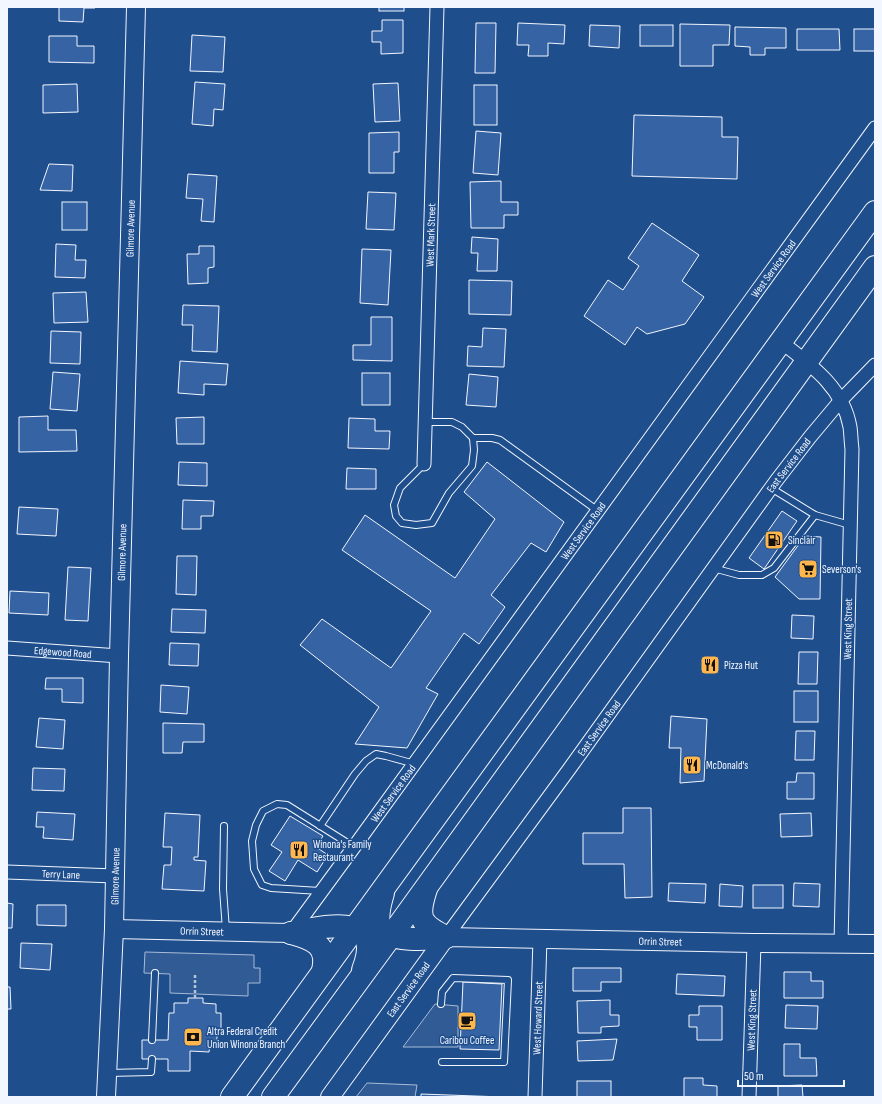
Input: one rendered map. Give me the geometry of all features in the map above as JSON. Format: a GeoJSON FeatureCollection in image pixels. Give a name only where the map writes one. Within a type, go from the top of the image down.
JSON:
{"type":"FeatureCollection","features":[{"type":"Feature","properties":{"kind":"highway"},"geometry":{"type":"LineString","coordinates":[[232,1097],[875,212]]}},
{"type":"Feature","properties":{"kind":"highway"},"geometry":{"type":"LineString","coordinates":[[273,1097],[875,266]]}},
{"type":"Feature","properties":{"kind":"highway"},"geometry":{"type":"LineString","coordinates":[[621,563],[630,572],[633,586],[631,600],[626,611]]}},
{"type":"Feature","properties":{"kind":"highway"},"geometry":{"type":"LineString","coordinates":[[428,884],[422,904],[421,912],[423,920],[431,929],[446,937]]}},
{"type":"Feature","properties":{"kind":"highway"},"geometry":{"type":"LineString","coordinates":[[383,890],[379,909],[380,929],[391,936],[420,939],[446,937]]}},
{"type":"Feature","properties":{"kind":"highway"},"geometry":{"type":"LineString","coordinates":[[291,933],[333,926],[355,928],[365,936],[368,942],[368,955],[361,975]]}},
{"type":"Feature","properties":{"kind":"highway"},"geometry":{"type":"LineString","coordinates":[[291,933],[306,937],[321,948],[326,962],[323,972]]}},
{"type":"Feature","properties":{"kind":"street","name":"Gilmore Avenue"},"geometry":{"type":"LineString","coordinates":[[106,1097],[114,929],[119,656],[136,7]]}},
{"type":"Feature","properties":{"kind":"street","name":"West Mark Street"},"geometry":{"type":"LineString","coordinates":[[424,464],[437,7]]}},
{"type":"Feature","properties":{"kind":"street","name":"West Service Road"},"geometry":{"type":"LineString","coordinates":[[291,933],[875,128]]}},
{"type":"Feature","properties":{"kind":"street","name":"West King Street"},"geometry":{"type":"LineString","coordinates":[[781,342],[806,361],[829,382],[841,400],[850,426],[852,449],[841,944]]}},
{"type":"Feature","properties":{"kind":"street","name":"East Service Road"},"geometry":{"type":"LineString","coordinates":[[330,1097],[570,768],[771,488],[841,400],[875,365]]}},
{"type":"Feature","properties":{"kind":"street","name":"Edgewood Road"},"geometry":{"type":"LineString","coordinates":[[7,648],[119,656]]}},
{"type":"Feature","properties":{"kind":"street","name":"Terry Lane"},"geometry":{"type":"LineString","coordinates":[[7,872],[115,876]]}},
{"type":"Feature","properties":{"kind":"street","name":"Orrin Street"},"geometry":{"type":"LineString","coordinates":[[114,929],[291,933]]}},
{"type":"Feature","properties":{"kind":"street","name":"Orrin Street"},"geometry":{"type":"LineString","coordinates":[[446,937],[875,944]]}},
{"type":"Feature","properties":{"kind":"street","name":"West Howard Street"},"geometry":{"type":"LineString","coordinates":[[535,1097],[540,939]]}},
{"type":"Feature","properties":{"kind":"street","name":"West King Street"},"geometry":{"type":"LineString","coordinates":[[749,1097],[754,943]]}},
{"type":"Feature","properties":{"kind":"lane"},"geometry":{"type":"LineString","coordinates":[[424,464],[400,488],[394,505],[396,516],[402,523],[416,525],[432,522],[449,493],[472,466],[474,450],[472,438],[462,427],[452,422],[426,422]]}},
{"type":"Feature","properties":{"kind":"lane"},"geometry":{"type":"LineString","coordinates":[[472,438],[492,438],[500,440],[598,511]]}},
{"type":"Feature","properties":{"kind":"lane"},"geometry":{"type":"LineString","coordinates":[[771,488],[815,515],[850,525]]}},
{"type":"Feature","properties":{"kind":"lane"},"geometry":{"type":"LineString","coordinates":[[713,568],[739,575],[762,576],[774,568],[815,515]]}},
{"type":"Feature","properties":{"kind":"lane"},"geometry":{"type":"LineString","coordinates":[[320,826],[355,774],[366,761],[376,754],[415,764]]}},
{"type":"Feature","properties":{"kind":"lane"},"geometry":{"type":"LineString","coordinates":[[322,892],[271,888],[262,885],[254,869],[252,841],[256,825],[263,811],[276,804],[287,805],[354,847]]}},
{"type":"Feature","properties":{"kind":"lane"},"geometry":{"type":"LineString","coordinates":[[224,826],[223,889],[226,932]]}},
{"type":"Feature","properties":{"kind":"lane"},"geometry":{"type":"LineString","coordinates":[[152,1040],[154,973]]}},
{"type":"Feature","properties":{"kind":"lane"},"geometry":{"type":"LineString","coordinates":[[441,1004],[442,992],[453,978],[508,980],[504,1062],[442,1062]]}},
{"type":"Feature","properties":{"kind":"lane"},"geometry":{"type":"LineString","coordinates":[[108,1073],[151,1072],[152,1059]]}},
{"type":"Feature","properties":{"kind":"path"},"geometry":{"type":"LineString","coordinates":[[195,974],[195,998]]}},
{"type":"Feature","properties":{"kind":"shaded area"},"geometry":{"type":"Polygon","coordinates":[[[145,952],[254,955],[254,968],[260,968],[260,983],[248,983],[248,996],[170,993],[170,974],[144,973],[145,952]]]}},
{"type":"Feature","properties":{"kind":"shaded area"},"geometry":{"type":"Polygon","coordinates":[[[435,1004],[458,1006],[458,1047],[403,1047],[435,1004]]]}},
{"type":"Feature","properties":{"kind":"shaded area"},"geometry":{"type":"Polygon","coordinates":[[[367,1083],[417,1085],[415,1097],[356,1097],[367,1083]]]}},
{"type":"Feature","properties":{"kind":"building"},"geometry":{"type":"Polygon","coordinates":[[[59,7],[95,8],[84,8],[83,22],[59,21],[59,7]]]}},
{"type":"Feature","properties":{"kind":"building"},"geometry":{"type":"Polygon","coordinates":[[[379,7],[404,7],[404,11],[379,11],[379,7]]]}},
{"type":"Feature","properties":{"kind":"building"},"geometry":{"type":"Polygon","coordinates":[[[382,20],[403,20],[403,53],[381,54],[381,42],[372,42],[372,31],[382,31],[382,20]]]}},
{"type":"Feature","properties":{"kind":"building"},"geometry":{"type":"Polygon","coordinates":[[[476,23],[496,23],[495,73],[475,73],[476,23]]]}},
{"type":"Feature","properties":{"kind":"building"},"geometry":{"type":"Polygon","coordinates":[[[518,23],[565,25],[564,44],[548,43],[548,56],[528,56],[529,45],[517,45],[518,23]]]}},
{"type":"Feature","properties":{"kind":"building"},"geometry":{"type":"Polygon","coordinates":[[[680,24],[730,25],[729,45],[713,45],[713,66],[680,66],[680,24]]]}},
{"type":"Feature","properties":{"kind":"building"},"geometry":{"type":"Polygon","coordinates":[[[590,25],[620,26],[619,48],[589,46],[590,25]]]}},
{"type":"Feature","properties":{"kind":"building"},"geometry":{"type":"Polygon","coordinates":[[[640,25],[673,25],[673,46],[640,46],[640,25]]]}},
{"type":"Feature","properties":{"kind":"building"},"geometry":{"type":"Polygon","coordinates":[[[735,27],[786,28],[786,48],[765,48],[765,55],[750,55],[750,47],[735,46],[735,27]]]}},
{"type":"Feature","properties":{"kind":"building"},"geometry":{"type":"Polygon","coordinates":[[[797,29],[839,29],[840,50],[797,50],[797,29]]]}},
{"type":"Feature","properties":{"kind":"building"},"geometry":{"type":"Polygon","coordinates":[[[854,29],[875,29],[875,51],[854,51],[854,29]]]}},
{"type":"Feature","properties":{"kind":"building"},"geometry":{"type":"Polygon","coordinates":[[[192,35],[225,37],[223,72],[190,71],[192,35]]]}},
{"type":"Feature","properties":{"kind":"building"},"geometry":{"type":"Polygon","coordinates":[[[49,36],[77,36],[77,46],[94,46],[94,63],[49,62],[49,36]]]}},
{"type":"Feature","properties":{"kind":"building"},"geometry":{"type":"Polygon","coordinates":[[[195,82],[225,84],[223,110],[214,109],[213,126],[192,124],[195,82]]]}},
{"type":"Feature","properties":{"kind":"building"},"geometry":{"type":"Polygon","coordinates":[[[398,83],[400,121],[375,122],[373,84],[398,83]]]}},
{"type":"Feature","properties":{"kind":"building"},"geometry":{"type":"Polygon","coordinates":[[[77,84],[78,112],[43,113],[43,85],[77,84]]]}},
{"type":"Feature","properties":{"kind":"building"},"geometry":{"type":"Polygon","coordinates":[[[474,85],[497,85],[497,125],[474,125],[474,85]]]}},
{"type":"Feature","properties":{"kind":"building"},"geometry":{"type":"Polygon","coordinates":[[[634,115],[722,117],[722,137],[738,137],[737,179],[632,176],[634,115]]]}},
{"type":"Feature","properties":{"kind":"building"},"geometry":{"type":"Polygon","coordinates":[[[476,131],[501,133],[498,175],[473,173],[476,131]]]}},
{"type":"Feature","properties":{"kind":"building"},"geometry":{"type":"Polygon","coordinates":[[[399,132],[399,152],[394,152],[394,173],[369,173],[369,133],[399,132]]]}},
{"type":"Feature","properties":{"kind":"building"},"geometry":{"type":"Polygon","coordinates":[[[49,164],[73,165],[72,191],[40,190],[49,164]]]}},
{"type":"Feature","properties":{"kind":"building"},"geometry":{"type":"Polygon","coordinates":[[[188,174],[217,176],[214,222],[201,221],[203,199],[186,198],[188,174]]]}},
{"type":"Feature","properties":{"kind":"building"},"geometry":{"type":"Polygon","coordinates":[[[501,181],[501,202],[518,202],[518,215],[504,215],[504,228],[471,228],[470,182],[501,181]]]}},
{"type":"Feature","properties":{"kind":"building"},"geometry":{"type":"Polygon","coordinates":[[[368,192],[396,193],[394,230],[366,229],[368,192]]]}},
{"type":"Feature","properties":{"kind":"building"},"geometry":{"type":"Polygon","coordinates":[[[62,202],[87,202],[87,230],[62,230],[62,202]]]}},
{"type":"Feature","properties":{"kind":"building"},"geometry":{"type":"Polygon","coordinates":[[[652,223],[699,255],[682,281],[704,297],[685,324],[647,334],[637,327],[625,345],[584,316],[608,280],[623,290],[639,266],[628,258],[652,223]]]}},
{"type":"Feature","properties":{"kind":"building"},"geometry":{"type":"Polygon","coordinates":[[[472,237],[498,239],[497,271],[477,271],[478,253],[471,253],[472,237]]]}},
{"type":"Feature","properties":{"kind":"building"},"geometry":{"type":"Polygon","coordinates":[[[56,244],[76,245],[75,260],[86,260],[85,278],[55,277],[56,244]]]}},
{"type":"Feature","properties":{"kind":"building"},"geometry":{"type":"Polygon","coordinates":[[[199,246],[214,246],[214,267],[208,268],[208,283],[188,284],[187,254],[199,254],[199,246]]]}},
{"type":"Feature","properties":{"kind":"building"},"geometry":{"type":"Polygon","coordinates":[[[362,249],[391,250],[388,305],[360,303],[362,249]]]}},
{"type":"Feature","properties":{"kind":"building"},"geometry":{"type":"Polygon","coordinates":[[[469,280],[512,281],[511,315],[469,314],[469,280]]]}},
{"type":"Feature","properties":{"kind":"building"},"geometry":{"type":"Polygon","coordinates":[[[86,292],[88,322],[54,323],[53,293],[86,292]]]}},
{"type":"Feature","properties":{"kind":"building"},"geometry":{"type":"Polygon","coordinates":[[[183,305],[219,306],[217,352],[192,351],[193,325],[182,325],[183,305]]]}},
{"type":"Feature","properties":{"kind":"building"},"geometry":{"type":"Polygon","coordinates":[[[371,317],[392,317],[392,361],[353,360],[353,345],[371,345],[371,317]]]}},
{"type":"Feature","properties":{"kind":"building"},"geometry":{"type":"Polygon","coordinates":[[[483,328],[506,329],[504,367],[467,366],[468,346],[482,347],[483,328]]]}},
{"type":"Feature","properties":{"kind":"building"},"geometry":{"type":"Polygon","coordinates":[[[51,331],[81,332],[80,364],[50,363],[51,331]]]}},
{"type":"Feature","properties":{"kind":"building"},"geometry":{"type":"Polygon","coordinates":[[[180,361],[228,364],[226,385],[204,384],[204,395],[178,393],[180,361]]]}},
{"type":"Feature","properties":{"kind":"building"},"geometry":{"type":"Polygon","coordinates":[[[53,372],[80,374],[77,411],[50,409],[53,372]]]}},
{"type":"Feature","properties":{"kind":"building"},"geometry":{"type":"Polygon","coordinates":[[[362,373],[390,373],[390,405],[362,405],[362,373]]]}},
{"type":"Feature","properties":{"kind":"building"},"geometry":{"type":"Polygon","coordinates":[[[469,374],[498,377],[496,407],[466,405],[469,374]]]}},
{"type":"Feature","properties":{"kind":"building"},"geometry":{"type":"Polygon","coordinates":[[[48,416],[48,430],[76,430],[77,451],[19,452],[19,417],[48,416]]]}},
{"type":"Feature","properties":{"kind":"building"},"geometry":{"type":"Polygon","coordinates":[[[204,417],[204,444],[177,444],[176,418],[204,417]]]}},
{"type":"Feature","properties":{"kind":"building"},"geometry":{"type":"Polygon","coordinates":[[[349,418],[375,419],[375,431],[390,431],[389,449],[348,448],[349,418]]]}},
{"type":"Feature","properties":{"kind":"building"},"geometry":{"type":"Polygon","coordinates":[[[179,462],[207,463],[207,486],[178,485],[179,462]]]}},
{"type":"Feature","properties":{"kind":"building"},"geometry":{"type":"Polygon","coordinates":[[[487,462],[564,522],[546,552],[531,543],[491,595],[505,607],[479,644],[464,633],[426,688],[438,694],[407,748],[355,744],[379,707],[300,645],[322,619],[391,668],[431,611],[342,550],[365,515],[455,578],[495,519],[464,492],[487,462]]]}},
{"type":"Feature","properties":{"kind":"building"},"geometry":{"type":"Polygon","coordinates":[[[347,468],[376,469],[376,489],[346,489],[347,468]]]}},
{"type":"Feature","properties":{"kind":"building"},"geometry":{"type":"Polygon","coordinates":[[[183,500],[214,501],[213,516],[201,516],[201,529],[182,529],[183,500]]]}},
{"type":"Feature","properties":{"kind":"building"},"geometry":{"type":"Polygon","coordinates":[[[19,507],[58,509],[56,536],[17,534],[19,507]]]}},
{"type":"Feature","properties":{"kind":"building"},"geometry":{"type":"Polygon","coordinates":[[[782,511],[797,521],[764,569],[749,558],[782,511]]]}},
{"type":"Feature","properties":{"kind":"building"},"geometry":{"type":"Polygon","coordinates":[[[805,536],[821,537],[820,599],[799,599],[775,577],[805,536]]]}},
{"type":"Feature","properties":{"kind":"building"},"geometry":{"type":"Polygon","coordinates":[[[177,556],[197,556],[196,595],[176,594],[177,556]]]}},
{"type":"Feature","properties":{"kind":"building"},"geometry":{"type":"Polygon","coordinates":[[[68,567],[91,568],[88,621],[65,620],[68,567]]]}},
{"type":"Feature","properties":{"kind":"building"},"geometry":{"type":"Polygon","coordinates":[[[10,591],[49,593],[48,615],[9,613],[10,591]]]}},
{"type":"Feature","properties":{"kind":"building"},"geometry":{"type":"Polygon","coordinates":[[[172,609],[206,610],[205,633],[171,632],[172,609]]]}},
{"type":"Feature","properties":{"kind":"building"},"geometry":{"type":"Polygon","coordinates":[[[792,615],[814,616],[813,639],[791,638],[792,615]]]}},
{"type":"Feature","properties":{"kind":"building"},"geometry":{"type":"Polygon","coordinates":[[[170,643],[199,644],[198,666],[169,665],[170,643]]]}},
{"type":"Feature","properties":{"kind":"building"},"geometry":{"type":"Polygon","coordinates":[[[799,652],[818,652],[817,684],[798,684],[799,652]]]}},
{"type":"Feature","properties":{"kind":"building"},"geometry":{"type":"Polygon","coordinates":[[[46,678],[83,678],[83,703],[62,702],[62,689],[45,689],[46,678]]]}},
{"type":"Feature","properties":{"kind":"building"},"geometry":{"type":"Polygon","coordinates":[[[161,685],[189,687],[187,714],[160,712],[161,685]]]}},
{"type":"Feature","properties":{"kind":"building"},"geometry":{"type":"Polygon","coordinates":[[[794,691],[818,691],[818,722],[794,722],[794,691]]]}},
{"type":"Feature","properties":{"kind":"building","name":"McDonald's"},"geometry":{"type":"Polygon","coordinates":[[[671,716],[707,719],[704,781],[680,783],[681,748],[669,748],[671,716]]]}},
{"type":"Feature","properties":{"kind":"building"},"geometry":{"type":"Polygon","coordinates":[[[39,718],[65,720],[63,749],[36,747],[39,718]]]}},
{"type":"Feature","properties":{"kind":"building"},"geometry":{"type":"Polygon","coordinates":[[[163,723],[204,724],[204,742],[183,742],[182,753],[163,753],[163,723]]]}},
{"type":"Feature","properties":{"kind":"building"},"geometry":{"type":"Polygon","coordinates":[[[796,731],[815,731],[814,760],[795,760],[796,731]]]}},
{"type":"Feature","properties":{"kind":"building"},"geometry":{"type":"Polygon","coordinates":[[[33,768],[65,769],[64,791],[32,790],[33,768]]]}},
{"type":"Feature","properties":{"kind":"building"},"geometry":{"type":"Polygon","coordinates":[[[797,773],[814,773],[814,799],[787,799],[787,782],[796,782],[797,773]]]}},
{"type":"Feature","properties":{"kind":"building"},"geometry":{"type":"Polygon","coordinates":[[[623,808],[651,808],[652,897],[625,898],[624,864],[583,864],[583,833],[623,833],[623,808]]]}},
{"type":"Feature","properties":{"kind":"building"},"geometry":{"type":"Polygon","coordinates":[[[37,812],[75,814],[73,840],[43,838],[44,827],[36,827],[37,812]]]}},
{"type":"Feature","properties":{"kind":"building"},"geometry":{"type":"Polygon","coordinates":[[[165,813],[200,815],[198,857],[194,857],[194,860],[206,861],[204,891],[162,889],[164,865],[171,865],[172,847],[163,847],[165,813]]]}},
{"type":"Feature","properties":{"kind":"building"},"geometry":{"type":"Polygon","coordinates":[[[811,813],[812,836],[781,837],[780,814],[811,813]]]}},
{"type":"Feature","properties":{"kind":"building","name":"Winona's Family Restaurant"},"geometry":{"type":"Polygon","coordinates":[[[290,816],[323,836],[316,847],[328,855],[317,872],[298,860],[285,881],[269,871],[282,852],[271,845],[290,816]]]}},
{"type":"Feature","properties":{"kind":"building"},"geometry":{"type":"Polygon","coordinates":[[[669,883],[706,884],[705,903],[668,901],[669,883]]]}},
{"type":"Feature","properties":{"kind":"building"},"geometry":{"type":"Polygon","coordinates":[[[794,883],[820,884],[819,907],[793,906],[794,883]]]}},
{"type":"Feature","properties":{"kind":"building"},"geometry":{"type":"Polygon","coordinates":[[[720,884],[743,886],[742,907],[719,906],[720,884]]]}},
{"type":"Feature","properties":{"kind":"building"},"geometry":{"type":"Polygon","coordinates":[[[753,885],[783,885],[783,908],[753,908],[753,885]]]}},
{"type":"Feature","properties":{"kind":"building"},"geometry":{"type":"Polygon","coordinates":[[[7,903],[13,904],[12,928],[7,928],[7,903]]]}},
{"type":"Feature","properties":{"kind":"building"},"geometry":{"type":"Polygon","coordinates":[[[37,905],[66,905],[66,926],[37,925],[37,905]]]}},
{"type":"Feature","properties":{"kind":"building"},"geometry":{"type":"Polygon","coordinates":[[[21,943],[52,944],[50,970],[20,968],[21,943]]]}},
{"type":"Feature","properties":{"kind":"building"},"geometry":{"type":"Polygon","coordinates":[[[573,968],[621,968],[621,982],[601,982],[601,991],[573,991],[573,968]]]}},
{"type":"Feature","properties":{"kind":"building"},"geometry":{"type":"Polygon","coordinates":[[[784,972],[811,972],[811,981],[823,981],[823,998],[784,998],[784,972]]]}},
{"type":"Feature","properties":{"kind":"building"},"geometry":{"type":"Polygon","coordinates":[[[677,974],[725,976],[724,996],[676,994],[677,974]]]}},
{"type":"Feature","properties":{"kind":"building"},"geometry":{"type":"Polygon","coordinates":[[[463,982],[502,984],[499,1050],[460,1049],[463,982]]]}},
{"type":"Feature","properties":{"kind":"building"},"geometry":{"type":"Polygon","coordinates":[[[7,987],[10,987],[11,1009],[7,1009],[7,987]]]}},
{"type":"Feature","properties":{"kind":"building","name":"Altra Federal Credit Union Winona Branch"},"geometry":{"type":"Polygon","coordinates":[[[188,998],[203,998],[203,1003],[216,1004],[216,1013],[221,1013],[221,1034],[217,1034],[217,1044],[210,1044],[209,1052],[190,1051],[190,1071],[168,1071],[168,1059],[142,1059],[142,1040],[168,1040],[169,1013],[174,1013],[174,1003],[188,1003],[188,998]]]}},
{"type":"Feature","properties":{"kind":"building"},"geometry":{"type":"Polygon","coordinates":[[[610,1000],[610,1015],[619,1015],[619,1026],[601,1027],[601,1033],[578,1033],[577,1001],[610,1000]]]}},
{"type":"Feature","properties":{"kind":"building"},"geometry":{"type":"Polygon","coordinates":[[[786,1005],[818,1006],[817,1029],[785,1028],[786,1005]]]}},
{"type":"Feature","properties":{"kind":"building"},"geometry":{"type":"Polygon","coordinates":[[[699,1006],[722,1006],[722,1040],[697,1040],[697,1027],[689,1027],[689,1015],[699,1015],[699,1006]]]}},
{"type":"Feature","properties":{"kind":"building"},"geometry":{"type":"Polygon","coordinates":[[[617,1039],[613,1060],[578,1061],[577,1041],[617,1039]]]}},
{"type":"Feature","properties":{"kind":"building"},"geometry":{"type":"Polygon","coordinates":[[[784,1044],[800,1044],[800,1058],[816,1058],[817,1076],[784,1076],[784,1044]]]}},
{"type":"Feature","properties":{"kind":"building"},"geometry":{"type":"Polygon","coordinates":[[[684,1078],[703,1078],[703,1085],[717,1086],[717,1097],[684,1097],[684,1078]]]}},
{"type":"Feature","properties":{"kind":"building"},"geometry":{"type":"Polygon","coordinates":[[[577,1081],[611,1081],[611,1097],[577,1097],[577,1081]]]}},
{"type":"Feature","properties":{"kind":"building"},"geometry":{"type":"Polygon","coordinates":[[[802,1085],[803,1097],[778,1097],[778,1086],[802,1085]]]}},
{"type":"Feature","properties":{"kind":"building"},"geometry":{"type":"Polygon","coordinates":[[[421,1094],[503,1097],[421,1097],[421,1094]]]}},
{"type":"Feature","properties":{"kind":"place","name":"Sinclair"},"geometry":{"type":"Point","coordinates":[774,540]}},
{"type":"Feature","properties":{"kind":"place","name":"Severson's"},"geometry":{"type":"Point","coordinates":[808,569]}},
{"type":"Feature","properties":{"kind":"place","name":"Pizza Hut"},"geometry":{"type":"Point","coordinates":[710,665]}},
{"type":"Feature","properties":{"kind":"place","name":"McDonald's"},"geometry":{"type":"Point","coordinates":[692,765]}},
{"type":"Feature","properties":{"kind":"place","name":"Winona's Family Restaurant"},"geometry":{"type":"Point","coordinates":[299,850]}},
{"type":"Feature","properties":{"kind":"place","name":"Caribou Coffee"},"geometry":{"type":"Point","coordinates":[467,1021]}},
{"type":"Feature","properties":{"kind":"place","name":"Altra Federal Credit Union Winona Branch"},"geometry":{"type":"Point","coordinates":[193,1037]}}]}
